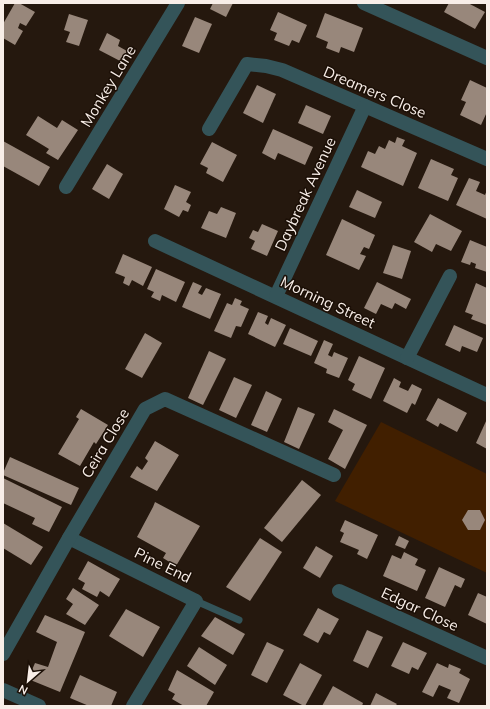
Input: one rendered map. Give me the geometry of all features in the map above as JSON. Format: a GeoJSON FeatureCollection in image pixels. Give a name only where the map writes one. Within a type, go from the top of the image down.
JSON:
{"type":"FeatureCollection","features":[{"type":"Feature","properties":{"kind":"street","name":"Monkey Lane"},"geometry":{"type":"LineString","coordinates":[[66,187],[178,3]]}},
{"type":"Feature","properties":{"kind":"street"},"geometry":{"type":"LineString","coordinates":[[364,3],[487,58]]}},
{"type":"Feature","properties":{"kind":"street","name":"Dreamers Close"},"geometry":{"type":"LineString","coordinates":[[209,129],[247,64],[266,66],[282,70],[487,159]]}},
{"type":"Feature","properties":{"kind":"street","name":"Daybreak Avenue"},"geometry":{"type":"LineString","coordinates":[[276,296],[365,106]]}},
{"type":"Feature","properties":{"kind":"street","name":"Morning Street"},"geometry":{"type":"LineString","coordinates":[[155,241],[487,395]]}},
{"type":"Feature","properties":{"kind":"street"},"geometry":{"type":"LineString","coordinates":[[407,358],[450,276]]}},
{"type":"Feature","properties":{"kind":"street","name":"Ceira Close"},"geometry":{"type":"LineString","coordinates":[[3,654],[69,538],[145,410],[165,398],[334,476]]}},
{"type":"Feature","properties":{"kind":"street","name":"Pine End"},"geometry":{"type":"LineString","coordinates":[[69,538],[196,601],[133,706]]}},
{"type":"Feature","properties":{"kind":"street","name":"Edgar Close"},"geometry":{"type":"LineString","coordinates":[[340,591],[487,658]]}},
{"type":"Feature","properties":{"kind":"street"},"geometry":{"type":"LineString","coordinates":[[3,690],[39,706]]}},
{"type":"Feature","properties":{"kind":"lane"},"geometry":{"type":"LineString","coordinates":[[196,601],[239,620]]}},
{"type":"Feature","properties":{"kind":"shaded area"},"geometry":{"type":"Polygon","coordinates":[[[381,422],[487,474],[487,573],[335,501],[381,422]]]}},
{"type":"Feature","properties":{"kind":"building"},"geometry":{"type":"Polygon","coordinates":[[[15,3],[19,3],[35,12],[26,26],[20,23],[18,28],[23,31],[15,45],[3,38],[3,24],[15,3]]]}},
{"type":"Feature","properties":{"kind":"building"},"geometry":{"type":"Polygon","coordinates":[[[213,3],[233,3],[226,17],[210,9],[213,3]]]}},
{"type":"Feature","properties":{"kind":"building"},"geometry":{"type":"Polygon","coordinates":[[[449,3],[468,3],[485,12],[475,29],[444,12],[449,3]]]}},
{"type":"Feature","properties":{"kind":"building"},"geometry":{"type":"Polygon","coordinates":[[[278,12],[307,25],[299,43],[292,40],[289,46],[274,40],[277,33],[270,30],[278,12]]]}},
{"type":"Feature","properties":{"kind":"building"},"geometry":{"type":"Polygon","coordinates":[[[325,13],[363,28],[354,52],[341,47],[339,53],[326,48],[328,42],[316,37],[325,13]]]}},
{"type":"Feature","properties":{"kind":"building"},"geometry":{"type":"Polygon","coordinates":[[[69,14],[88,20],[79,46],[66,42],[70,32],[64,30],[69,14]]]}},
{"type":"Feature","properties":{"kind":"building"},"geometry":{"type":"Polygon","coordinates":[[[195,17],[212,24],[199,53],[182,46],[195,17]]]}},
{"type":"Feature","properties":{"kind":"building"},"geometry":{"type":"Polygon","coordinates":[[[107,33],[120,40],[118,46],[127,51],[122,62],[99,50],[107,33]]]}},
{"type":"Feature","properties":{"kind":"building"},"geometry":{"type":"Polygon","coordinates":[[[470,80],[487,88],[487,112],[481,125],[460,115],[466,102],[461,100],[470,80]]]}},
{"type":"Feature","properties":{"kind":"building"},"geometry":{"type":"Polygon","coordinates":[[[257,85],[276,94],[263,123],[243,113],[257,85]]]}},
{"type":"Feature","properties":{"kind":"building"},"geometry":{"type":"Polygon","coordinates":[[[306,105],[331,116],[323,134],[298,123],[306,105]]]}},
{"type":"Feature","properties":{"kind":"building"},"geometry":{"type":"Polygon","coordinates":[[[38,116],[57,128],[62,120],[78,130],[58,160],[46,153],[49,149],[26,135],[38,116]]]}},
{"type":"Feature","properties":{"kind":"building"},"geometry":{"type":"Polygon","coordinates":[[[273,129],[313,147],[305,165],[278,153],[275,160],[262,153],[273,129]]]}},
{"type":"Feature","properties":{"kind":"building"},"geometry":{"type":"Polygon","coordinates":[[[397,137],[405,140],[402,146],[417,153],[403,186],[361,167],[368,151],[375,154],[379,146],[385,149],[389,140],[395,143],[397,137]]]}},
{"type":"Feature","properties":{"kind":"building"},"geometry":{"type":"Polygon","coordinates":[[[3,141],[50,167],[39,186],[3,166],[3,141]]]}},
{"type":"Feature","properties":{"kind":"building"},"geometry":{"type":"Polygon","coordinates":[[[212,142],[237,155],[223,182],[206,173],[208,168],[200,164],[212,142]]]}},
{"type":"Feature","properties":{"kind":"building"},"geometry":{"type":"Polygon","coordinates":[[[431,159],[454,169],[451,175],[458,178],[448,201],[418,188],[431,159]]]}},
{"type":"Feature","properties":{"kind":"building"},"geometry":{"type":"Polygon","coordinates":[[[107,164],[123,174],[109,199],[92,189],[107,164]]]}},
{"type":"Feature","properties":{"kind":"building"},"geometry":{"type":"Polygon","coordinates":[[[469,178],[480,182],[476,191],[485,195],[487,190],[487,219],[456,205],[469,178]]]}},
{"type":"Feature","properties":{"kind":"building"},"geometry":{"type":"Polygon","coordinates":[[[175,185],[191,192],[186,202],[191,205],[188,212],[183,210],[179,217],[164,209],[175,185]]]}},
{"type":"Feature","properties":{"kind":"building"},"geometry":{"type":"Polygon","coordinates":[[[357,190],[382,202],[375,218],[349,207],[357,190]]]}},
{"type":"Feature","properties":{"kind":"building"},"geometry":{"type":"Polygon","coordinates":[[[221,207],[236,213],[226,238],[201,228],[209,211],[217,214],[221,207]]]}},
{"type":"Feature","properties":{"kind":"building"},"geometry":{"type":"Polygon","coordinates":[[[430,214],[462,231],[451,251],[436,244],[432,252],[414,242],[430,214]]]}},
{"type":"Feature","properties":{"kind":"building"},"geometry":{"type":"Polygon","coordinates":[[[342,219],[375,235],[369,249],[364,247],[360,254],[366,256],[359,270],[326,255],[342,219]]]}},
{"type":"Feature","properties":{"kind":"building"},"geometry":{"type":"Polygon","coordinates":[[[262,224],[278,231],[267,256],[251,249],[255,241],[249,238],[253,230],[258,232],[262,224]]]}},
{"type":"Feature","properties":{"kind":"building"},"geometry":{"type":"Polygon","coordinates":[[[470,240],[487,247],[487,272],[475,268],[476,264],[471,262],[470,265],[461,262],[470,240]]]}},
{"type":"Feature","properties":{"kind":"building"},"geometry":{"type":"Polygon","coordinates":[[[393,245],[411,251],[402,279],[383,273],[393,245]]]}},
{"type":"Feature","properties":{"kind":"building"},"geometry":{"type":"Polygon","coordinates":[[[123,254],[152,267],[143,286],[132,280],[129,286],[123,283],[125,277],[115,273],[123,254]]]}},
{"type":"Feature","properties":{"kind":"building"},"geometry":{"type":"Polygon","coordinates":[[[156,269],[185,282],[176,302],[162,295],[160,301],[151,297],[154,292],[147,289],[156,269]]]}},
{"type":"Feature","properties":{"kind":"building"},"geometry":{"type":"Polygon","coordinates":[[[193,282],[202,286],[198,293],[202,295],[206,288],[221,294],[210,319],[182,307],[193,282]]]}},
{"type":"Feature","properties":{"kind":"building"},"geometry":{"type":"Polygon","coordinates":[[[377,282],[411,299],[406,309],[395,303],[392,309],[381,304],[376,314],[364,308],[377,282]]]}},
{"type":"Feature","properties":{"kind":"building"},"geometry":{"type":"Polygon","coordinates":[[[476,283],[487,288],[487,325],[471,319],[473,315],[465,312],[476,283]]]}},
{"type":"Feature","properties":{"kind":"building"},"geometry":{"type":"Polygon","coordinates":[[[235,298],[242,301],[240,305],[249,309],[241,327],[236,326],[231,338],[214,331],[227,303],[232,305],[235,298]]]}},
{"type":"Feature","properties":{"kind":"building"},"geometry":{"type":"Polygon","coordinates":[[[258,312],[268,316],[265,323],[268,325],[271,318],[286,325],[275,347],[248,334],[258,312]]]}},
{"type":"Feature","properties":{"kind":"building"},"geometry":{"type":"Polygon","coordinates":[[[454,325],[483,338],[477,352],[462,346],[460,352],[445,345],[454,325]]]}},
{"type":"Feature","properties":{"kind":"building"},"geometry":{"type":"Polygon","coordinates":[[[290,328],[318,341],[311,356],[283,344],[290,328]]]}},
{"type":"Feature","properties":{"kind":"building"},"geometry":{"type":"Polygon","coordinates":[[[145,333],[162,343],[142,378],[125,369],[145,333]]]}},
{"type":"Feature","properties":{"kind":"building"},"geometry":{"type":"Polygon","coordinates":[[[324,340],[333,344],[328,355],[332,357],[334,352],[348,358],[339,378],[326,373],[327,369],[314,363],[324,340]]]}},
{"type":"Feature","properties":{"kind":"building"},"geometry":{"type":"Polygon","coordinates":[[[209,351],[226,359],[203,405],[188,398],[209,351]]]}},
{"type":"Feature","properties":{"kind":"building"},"geometry":{"type":"Polygon","coordinates":[[[359,356],[385,368],[371,399],[352,390],[355,384],[348,380],[359,356]]]}},
{"type":"Feature","properties":{"kind":"building"},"geometry":{"type":"Polygon","coordinates":[[[234,377],[252,385],[236,418],[219,410],[234,377]]]}},
{"type":"Feature","properties":{"kind":"building"},"geometry":{"type":"Polygon","coordinates":[[[394,378],[401,382],[399,387],[408,391],[412,384],[422,389],[415,405],[412,403],[407,413],[383,401],[394,378]]]}},
{"type":"Feature","properties":{"kind":"building"},"geometry":{"type":"Polygon","coordinates":[[[266,391],[282,399],[267,432],[251,425],[266,391]]]}},
{"type":"Feature","properties":{"kind":"building"},"geometry":{"type":"Polygon","coordinates":[[[438,398],[467,413],[457,432],[440,423],[438,427],[426,420],[438,398]]]}},
{"type":"Feature","properties":{"kind":"building"},"geometry":{"type":"Polygon","coordinates":[[[298,407],[315,414],[299,449],[284,442],[298,407]]]}},
{"type":"Feature","properties":{"kind":"building"},"geometry":{"type":"Polygon","coordinates":[[[81,409],[108,425],[96,444],[94,442],[80,466],[58,454],[79,419],[76,417],[81,409]]]}},
{"type":"Feature","properties":{"kind":"building"},"geometry":{"type":"Polygon","coordinates":[[[334,409],[367,425],[345,469],[328,459],[343,430],[328,422],[334,409]]]}},
{"type":"Feature","properties":{"kind":"building"},"geometry":{"type":"Polygon","coordinates":[[[487,419],[487,449],[476,443],[487,419]]]}},
{"type":"Feature","properties":{"kind":"building"},"geometry":{"type":"Polygon","coordinates":[[[155,441],[179,455],[157,491],[130,477],[137,466],[142,470],[148,461],[145,458],[155,441]]]}},
{"type":"Feature","properties":{"kind":"building"},"geometry":{"type":"Polygon","coordinates":[[[10,457],[79,488],[71,505],[3,475],[10,457]]]}},
{"type":"Feature","properties":{"kind":"building"},"geometry":{"type":"Polygon","coordinates":[[[3,478],[62,507],[49,532],[32,524],[35,518],[3,503],[3,478]]]}},
{"type":"Feature","properties":{"kind":"building"},"geometry":{"type":"Polygon","coordinates":[[[302,480],[321,495],[282,542],[264,528],[302,480]]]}},
{"type":"Feature","properties":{"kind":"building"},"geometry":{"type":"Polygon","coordinates":[[[155,502],[200,526],[176,566],[163,558],[166,553],[137,537],[155,502]]]}},
{"type":"Feature","properties":{"kind":"building"},"geometry":{"type":"Polygon","coordinates":[[[468,510],[480,510],[485,520],[480,530],[468,530],[462,520],[468,510]]]}},
{"type":"Feature","properties":{"kind":"building"},"geometry":{"type":"Polygon","coordinates":[[[345,520],[378,535],[367,559],[357,554],[359,550],[340,542],[344,533],[340,531],[345,520]]]}},
{"type":"Feature","properties":{"kind":"building"},"geometry":{"type":"Polygon","coordinates":[[[3,523],[43,547],[31,565],[3,548],[3,523]]]}},
{"type":"Feature","properties":{"kind":"building"},"geometry":{"type":"Polygon","coordinates":[[[399,536],[409,541],[405,549],[395,545],[399,536]]]}},
{"type":"Feature","properties":{"kind":"building"},"geometry":{"type":"Polygon","coordinates":[[[260,538],[282,552],[250,601],[226,587],[260,538]]]}},
{"type":"Feature","properties":{"kind":"building"},"geometry":{"type":"Polygon","coordinates":[[[316,546],[333,556],[320,578],[303,568],[316,546]]]}},
{"type":"Feature","properties":{"kind":"building"},"geometry":{"type":"Polygon","coordinates":[[[404,552],[418,559],[415,565],[426,570],[417,591],[383,576],[392,555],[401,559],[404,552]]]}},
{"type":"Feature","properties":{"kind":"building"},"geometry":{"type":"Polygon","coordinates":[[[88,561],[120,579],[109,597],[100,591],[97,597],[82,589],[85,583],[78,579],[88,561]]]}},
{"type":"Feature","properties":{"kind":"building"},"geometry":{"type":"Polygon","coordinates":[[[439,567],[465,579],[461,588],[455,585],[445,607],[425,598],[439,567]]]}},
{"type":"Feature","properties":{"kind":"building"},"geometry":{"type":"Polygon","coordinates":[[[73,588],[99,605],[85,625],[66,614],[73,604],[66,599],[73,588]]]}},
{"type":"Feature","properties":{"kind":"building"},"geometry":{"type":"Polygon","coordinates":[[[478,593],[487,597],[487,624],[468,615],[478,593]]]}},
{"type":"Feature","properties":{"kind":"building"},"geometry":{"type":"Polygon","coordinates":[[[318,608],[339,619],[330,635],[324,632],[318,643],[303,635],[318,608]]]}},
{"type":"Feature","properties":{"kind":"building"},"geometry":{"type":"Polygon","coordinates":[[[126,609],[160,627],[143,657],[109,636],[126,609]]]}},
{"type":"Feature","properties":{"kind":"building"},"geometry":{"type":"Polygon","coordinates":[[[45,615],[85,632],[60,692],[28,679],[35,663],[48,667],[57,642],[36,632],[45,615]]]}},
{"type":"Feature","properties":{"kind":"building"},"geometry":{"type":"Polygon","coordinates":[[[215,617],[245,634],[233,655],[201,636],[215,617]]]}},
{"type":"Feature","properties":{"kind":"building"},"geometry":{"type":"Polygon","coordinates":[[[367,630],[383,637],[368,668],[353,661],[367,630]]]}},
{"type":"Feature","properties":{"kind":"building"},"geometry":{"type":"Polygon","coordinates":[[[267,642],[284,650],[267,683],[251,675],[267,642]]]}},
{"type":"Feature","properties":{"kind":"building"},"geometry":{"type":"Polygon","coordinates":[[[403,642],[427,653],[418,670],[412,667],[409,674],[391,666],[403,642]]]}},
{"type":"Feature","properties":{"kind":"building"},"geometry":{"type":"Polygon","coordinates":[[[199,647],[227,665],[215,685],[187,666],[199,647]]]}},
{"type":"Feature","properties":{"kind":"building"},"geometry":{"type":"Polygon","coordinates":[[[300,663],[322,675],[305,706],[283,695],[300,663]]]}},
{"type":"Feature","properties":{"kind":"building"},"geometry":{"type":"Polygon","coordinates":[[[437,663],[448,668],[449,664],[461,669],[459,673],[470,679],[459,703],[447,698],[451,690],[439,685],[433,697],[422,692],[437,663]]]}},
{"type":"Feature","properties":{"kind":"building"},"geometry":{"type":"Polygon","coordinates":[[[177,670],[214,692],[206,706],[184,706],[172,699],[175,694],[168,690],[177,670]]]}},
{"type":"Feature","properties":{"kind":"building"},"geometry":{"type":"Polygon","coordinates":[[[80,675],[117,692],[111,706],[89,706],[70,698],[80,675]]]}},
{"type":"Feature","properties":{"kind":"building"},"geometry":{"type":"Polygon","coordinates":[[[333,686],[363,703],[362,706],[322,706],[333,686]]]}},
{"type":"Feature","properties":{"kind":"building"},"geometry":{"type":"Polygon","coordinates":[[[376,693],[397,704],[395,706],[370,706],[376,693]]]}}]}
